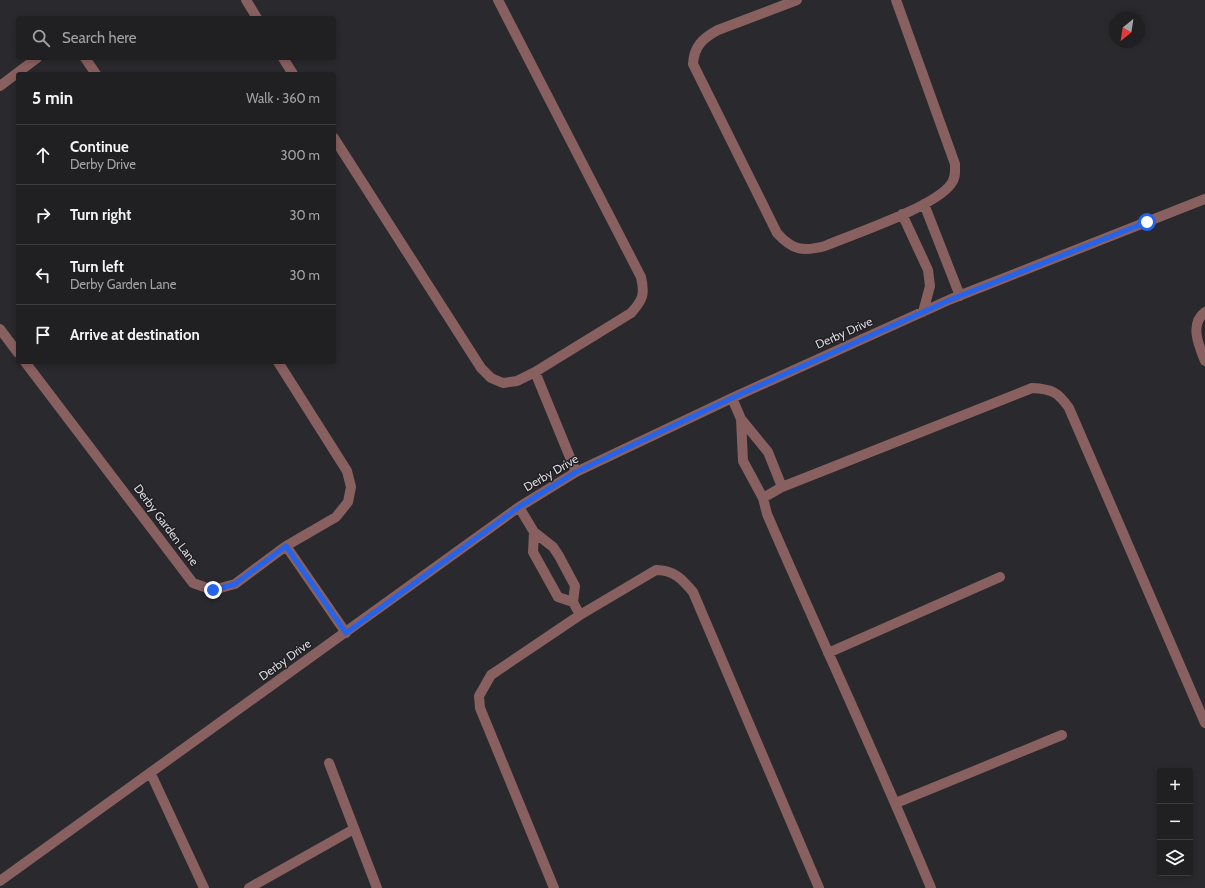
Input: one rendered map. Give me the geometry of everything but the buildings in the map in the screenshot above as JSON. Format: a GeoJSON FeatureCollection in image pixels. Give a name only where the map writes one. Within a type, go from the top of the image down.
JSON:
{"type":"FeatureCollection","features":[{"type":"Feature","properties":{"kind":"street"},"geometry":{"type":"LineString","coordinates":[[246,0],[256,16]]}},
{"type":"Feature","properties":{"kind":"street"},"geometry":{"type":"LineString","coordinates":[[336,141],[481,368],[491,378],[503,383],[517,381],[535,372],[632,313],[640,304],[644,291],[641,277],[498,0]]}},
{"type":"Feature","properties":{"kind":"street"},"geometry":{"type":"LineString","coordinates":[[797,0],[718,30],[706,37],[693,53],[693,64],[697,76],[777,232],[786,242],[798,249],[812,250],[825,246],[924,204],[945,192],[953,183],[955,164],[896,0]]}},
{"type":"Feature","properties":{"kind":"street"},"geometry":{"type":"LineString","coordinates":[[18,72],[34,60]]}},
{"type":"Feature","properties":{"kind":"street"},"geometry":{"type":"LineString","coordinates":[[87,60],[95,72]]}},
{"type":"Feature","properties":{"kind":"street"},"geometry":{"type":"LineString","coordinates":[[284,60],[292,72]]}},
{"type":"Feature","properties":{"kind":"street"},"geometry":{"type":"LineString","coordinates":[[0,86],[16,74]]}},
{"type":"Feature","properties":{"kind":"street","name":"Derby Drive"},"geometry":{"type":"LineString","coordinates":[[0,881],[151,774],[519,507],[576,472],[732,398],[923,312],[1205,199]]}},
{"type":"Feature","properties":{"kind":"street"},"geometry":{"type":"LineString","coordinates":[[924,204],[960,296]]}},
{"type":"Feature","properties":{"kind":"street"},"geometry":{"type":"LineString","coordinates":[[902,214],[928,270],[930,286],[923,312]]}},
{"type":"Feature","properties":{"kind":"street"},"geometry":{"type":"LineString","coordinates":[[1205,312],[1201,315],[1196,327],[1198,344],[1205,361]]}},
{"type":"Feature","properties":{"kind":"street"},"geometry":{"type":"LineString","coordinates":[[0,329],[16,350]]}},
{"type":"Feature","properties":{"kind":"street","name":"Derby Garden Lane"},"geometry":{"type":"LineString","coordinates":[[27,364],[193,583],[213,590],[235,584],[286,546],[336,517],[348,502],[351,487],[347,471],[279,364]]}},
{"type":"Feature","properties":{"kind":"street"},"geometry":{"type":"LineString","coordinates":[[535,372],[576,472]]}},
{"type":"Feature","properties":{"kind":"street"},"geometry":{"type":"LineString","coordinates":[[763,498],[782,487],[1032,388],[1047,389],[1061,396],[1069,408],[1205,723]]}},
{"type":"Feature","properties":{"kind":"street"},"geometry":{"type":"LineString","coordinates":[[732,398],[741,419],[768,452],[782,487]]}},
{"type":"Feature","properties":{"kind":"street"},"geometry":{"type":"LineString","coordinates":[[741,419],[743,461],[763,498],[767,514],[896,803],[931,888]]}},
{"type":"Feature","properties":{"kind":"street"},"geometry":{"type":"LineString","coordinates":[[519,507],[534,532],[553,547],[559,556],[575,586],[573,602],[580,615]]}},
{"type":"Feature","properties":{"kind":"street"},"geometry":{"type":"LineString","coordinates":[[534,532],[533,552],[539,564],[558,597],[573,602]]}},
{"type":"Feature","properties":{"kind":"street"},"geometry":{"type":"LineString","coordinates":[[286,546],[346,633]]}},
{"type":"Feature","properties":{"kind":"street"},"geometry":{"type":"LineString","coordinates":[[554,888],[480,708],[479,696],[492,676],[580,615],[656,570],[666,570],[675,573],[693,592],[819,888]]}},
{"type":"Feature","properties":{"kind":"street"},"geometry":{"type":"LineString","coordinates":[[828,653],[1000,577]]}},
{"type":"Feature","properties":{"kind":"street"},"geometry":{"type":"LineString","coordinates":[[896,803],[1062,735]]}},
{"type":"Feature","properties":{"kind":"street"},"geometry":{"type":"LineString","coordinates":[[329,762],[377,888]]}},
{"type":"Feature","properties":{"kind":"street"},"geometry":{"type":"LineString","coordinates":[[151,774],[204,888]]}},
{"type":"Feature","properties":{"kind":"street"},"geometry":{"type":"LineString","coordinates":[[249,888],[354,829]]}},
{"type":"Feature","properties":{"kind":"route"},"geometry":{"type":"LineString","coordinates":[[213,590],[235,584],[286,546],[346,633],[519,507],[576,472],[732,398],[952,299],[1147,222]]}}]}
